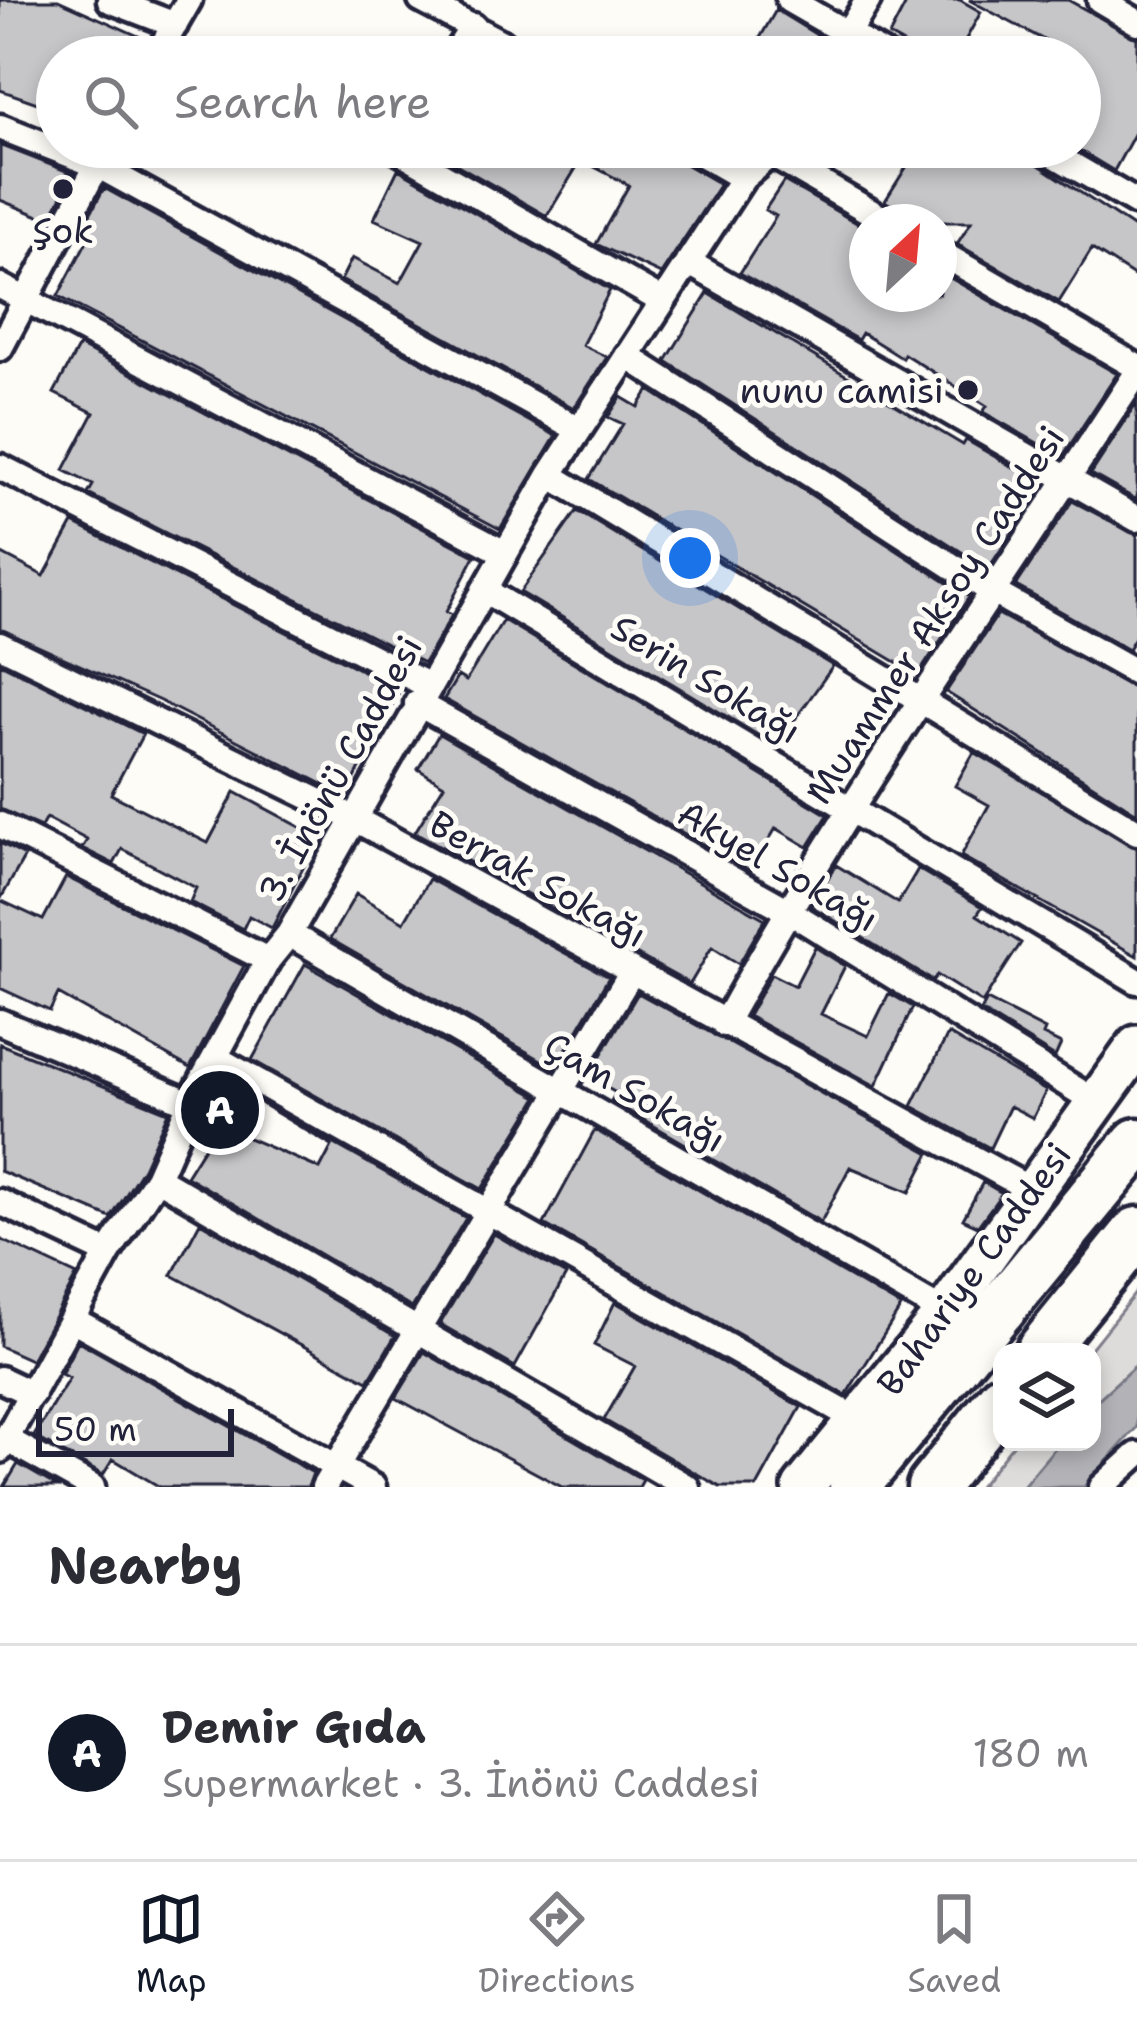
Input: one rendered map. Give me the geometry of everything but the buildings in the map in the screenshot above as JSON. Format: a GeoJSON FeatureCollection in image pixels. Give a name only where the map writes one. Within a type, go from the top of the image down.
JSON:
{"type":"FeatureCollection","features":[{"type":"Feature","properties":{"kind":"highway"},"geometry":{"type":"LineString","coordinates":[[854,1487],[1137,1143]]}},
{"type":"Feature","properties":{"kind":"highway"},"geometry":{"type":"LineString","coordinates":[[1047,1343],[1137,1232]]}},
{"type":"Feature","properties":{"kind":"highway"},"geometry":{"type":"LineString","coordinates":[[932,1487],[993,1410]]}},
{"type":"Feature","properties":{"kind":"main road","name":"Bahariye Caddesi"},"geometry":{"type":"LineString","coordinates":[[802,1487],[861,1422],[945,1313],[1137,1046]]}},
{"type":"Feature","properties":{"kind":"street"},"geometry":{"type":"LineString","coordinates":[[110,0],[175,25]]}},
{"type":"Feature","properties":{"kind":"street"},"geometry":{"type":"LineString","coordinates":[[168,36],[189,0]]}},
{"type":"Feature","properties":{"kind":"street"},"geometry":{"type":"LineString","coordinates":[[421,0],[490,36]]}},
{"type":"Feature","properties":{"kind":"street"},"geometry":{"type":"LineString","coordinates":[[789,0],[851,36]]}},
{"type":"Feature","properties":{"kind":"street"},"geometry":{"type":"LineString","coordinates":[[848,34],[868,0]]}},
{"type":"Feature","properties":{"kind":"street"},"geometry":{"type":"LineString","coordinates":[[1100,0],[1137,22]]}},
{"type":"Feature","properties":{"kind":"street"},"geometry":{"type":"LineString","coordinates":[[466,36],[472,26]]}},
{"type":"Feature","properties":{"kind":"street"},"geometry":{"type":"LineString","coordinates":[[0,127],[36,137]]}},
{"type":"Feature","properties":{"kind":"street"},"geometry":{"type":"LineString","coordinates":[[0,348],[95,168]]}},
{"type":"Feature","properties":{"kind":"street"},"geometry":{"type":"LineString","coordinates":[[123,168],[578,429]]}},
{"type":"Feature","properties":{"kind":"street"},"geometry":{"type":"LineString","coordinates":[[431,168],[662,302]]}},
{"type":"Feature","properties":{"kind":"street"},"geometry":{"type":"LineString","coordinates":[[726,168],[743,178]]}},
{"type":"Feature","properties":{"kind":"street","name":"3. İnönü Caddesi"},"geometry":{"type":"LineString","coordinates":[[3,1445],[109,1253],[157,1178],[190,1103],[268,960],[289,934],[550,475],[743,178],[756,168]]}},
{"type":"Feature","properties":{"kind":"street"},"geometry":{"type":"LineString","coordinates":[[802,168],[859,204]]}},
{"type":"Feature","properties":{"kind":"street"},"geometry":{"type":"LineString","coordinates":[[1077,168],[1137,203]]}},
{"type":"Feature","properties":{"kind":"street"},"geometry":{"type":"LineString","coordinates":[[688,262],[1137,519]]}},
{"type":"Feature","properties":{"kind":"street"},"geometry":{"type":"LineString","coordinates":[[957,263],[1137,370]]}},
{"type":"Feature","properties":{"kind":"street"},"geometry":{"type":"LineString","coordinates":[[0,286],[505,553]]}},
{"type":"Feature","properties":{"kind":"street"},"geometry":{"type":"LineString","coordinates":[[627,356],[992,591],[1137,673]]}},
{"type":"Feature","properties":{"kind":"street","name":"Muammer Aksoy Caddesi"},"geometry":{"type":"LineString","coordinates":[[724,1024],[850,807],[1137,370]]}},
{"type":"Feature","properties":{"kind":"street","name":"Akyel Sokağı"},"geometry":{"type":"LineString","coordinates":[[0,467],[422,694],[787,910],[1096,1102]]}},
{"type":"Feature","properties":{"kind":"street"},"geometry":{"type":"LineString","coordinates":[[550,475],[1137,832]]}},
{"type":"Feature","properties":{"kind":"street","name":"Serin Sokağı"},"geometry":{"type":"LineString","coordinates":[[484,590],[1137,981]]}},
{"type":"Feature","properties":{"kind":"street","name":"Berrak Sokağı"},"geometry":{"type":"LineString","coordinates":[[0,645],[353,818],[1033,1191]]}},
{"type":"Feature","properties":{"kind":"street"},"geometry":{"type":"LineString","coordinates":[[0,824],[268,960]]}},
{"type":"Feature","properties":{"kind":"street","name":"Çam Sokağı"},"geometry":{"type":"LineString","coordinates":[[289,934],[945,1313]]}},
{"type":"Feature","properties":{"kind":"street"},"geometry":{"type":"LineString","coordinates":[[330,1477],[558,1089],[632,973]]}},
{"type":"Feature","properties":{"kind":"street"},"geometry":{"type":"LineString","coordinates":[[0,1022],[190,1103]]}},
{"type":"Feature","properties":{"kind":"street"},"geometry":{"type":"LineString","coordinates":[[216,1058],[861,1422]]}},
{"type":"Feature","properties":{"kind":"street"},"geometry":{"type":"LineString","coordinates":[[157,1178],[687,1487]]}},
{"type":"Feature","properties":{"kind":"street"},"geometry":{"type":"LineString","coordinates":[[0,1202],[109,1253]]}},
{"type":"Feature","properties":{"kind":"street"},"geometry":{"type":"LineString","coordinates":[[72,1318],[330,1477],[373,1487]]}},
{"type":"Feature","properties":{"kind":"street"},"geometry":{"type":"LineString","coordinates":[[0,1378],[32,1394]]}},
{"type":"Feature","properties":{"kind":"street"},"geometry":{"type":"LineString","coordinates":[[3,1445],[92,1487]]}},
{"type":"Feature","properties":{"kind":"street"},"geometry":{"type":"LineString","coordinates":[[1102,1487],[1137,1455]]}},
{"type":"Feature","properties":{"kind":"shaded area"},"geometry":{"type":"Polygon","coordinates":[[[1137,1291],[1137,1364],[1101,1397],[1101,1343],[1095,1343],[1137,1291]]]}},
{"type":"Feature","properties":{"kind":"shaded area"},"geometry":{"type":"Polygon","coordinates":[[[1137,1364],[1137,1427],[1084,1487],[1022,1487],[1052,1451],[1101,1451],[1101,1397],[1137,1364]]]}},
{"type":"Feature","properties":{"kind":"shaded area"},"geometry":{"type":"Polygon","coordinates":[[[1008,1451],[1054,1451],[1024,1487],[979,1487],[1008,1451]]]}},
{"type":"Feature","properties":{"kind":"place","name":"Şok"},"geometry":{"type":"Point","coordinates":[63,189]}},
{"type":"Feature","properties":{"kind":"place","name":"nunu camisi"},"geometry":{"type":"Point","coordinates":[968,390]}},
{"type":"Feature","properties":{"kind":"place","name":"Demir Gıda"},"geometry":{"type":"Point","coordinates":[220,1110]}}]}
